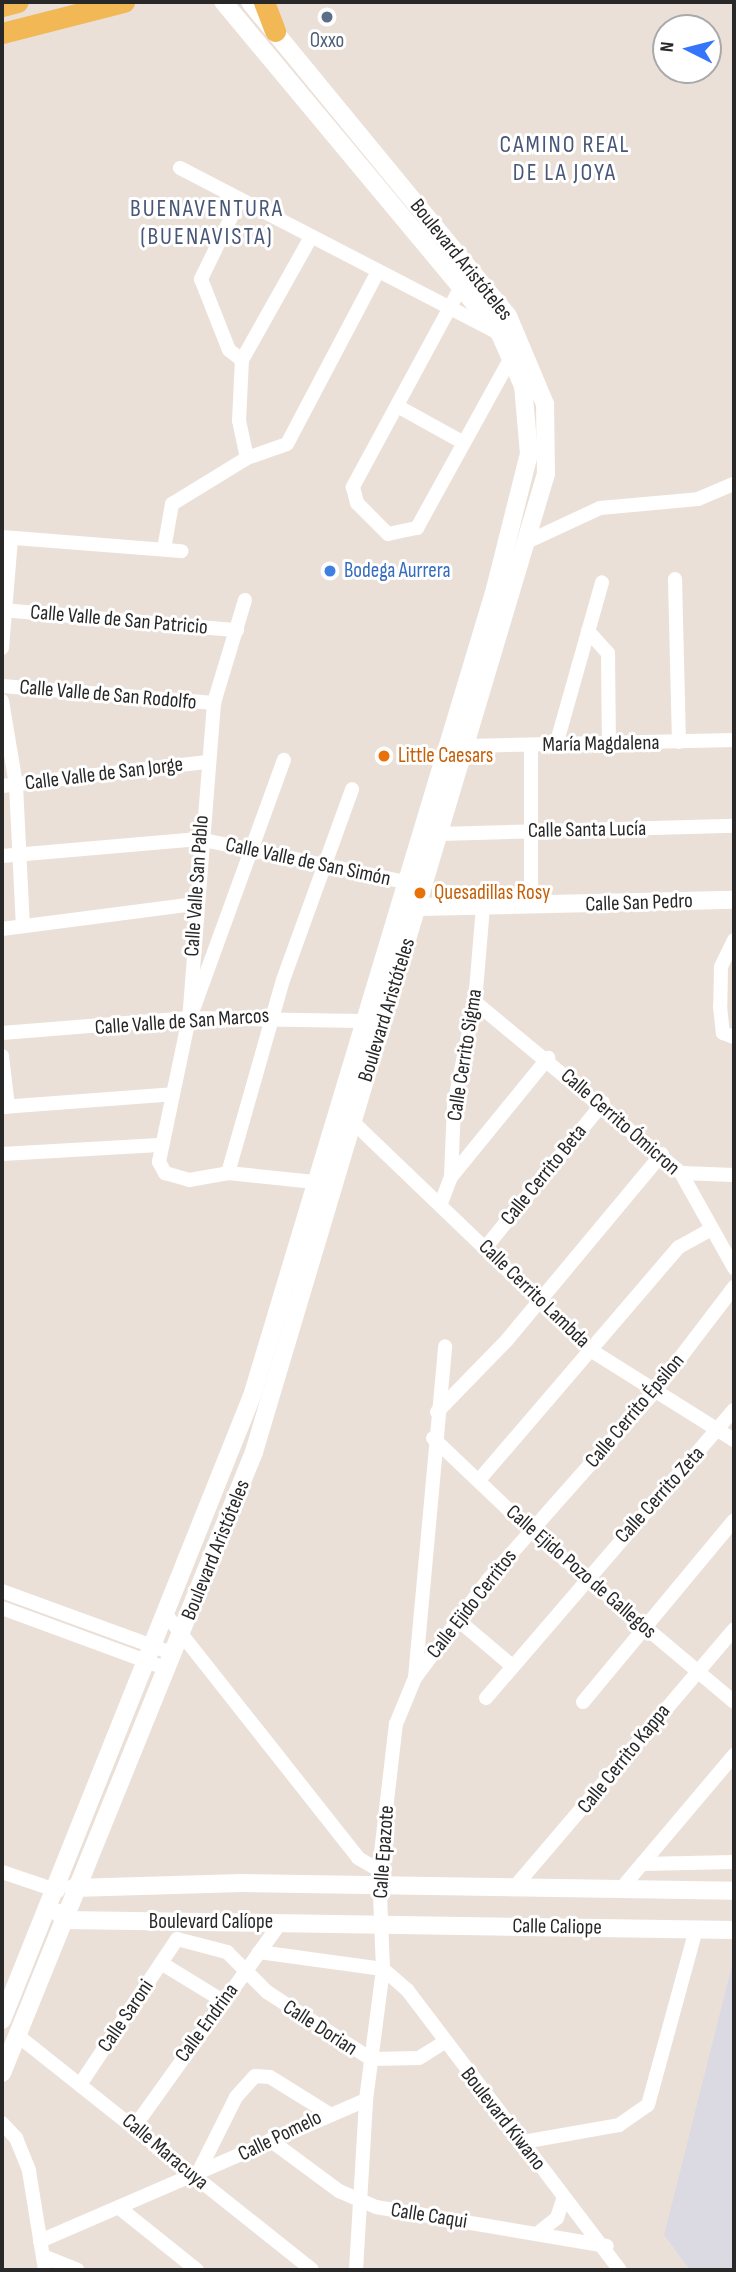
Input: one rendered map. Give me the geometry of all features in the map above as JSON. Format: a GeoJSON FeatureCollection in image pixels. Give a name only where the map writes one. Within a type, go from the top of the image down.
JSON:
{"type":"FeatureCollection","features":[{"type":"Feature","properties":{"kind":"main road"},"geometry":{"type":"LineString","coordinates":[[2,6],[18,2]]}},
{"type":"Feature","properties":{"kind":"main road"},"geometry":{"type":"LineString","coordinates":[[2,33],[124,2]]}},
{"type":"Feature","properties":{"kind":"main road"},"geometry":{"type":"LineString","coordinates":[[264,2],[275,32]]}},
{"type":"Feature","properties":{"kind":"street","name":"Boulevard Aristóteles"},"geometry":{"type":"LineString","coordinates":[[2,2020],[60,1890],[169,1617],[248,1407],[525,485],[528,421],[512,356],[500,334],[462,285],[223,2]]}},
{"type":"Feature","properties":{"kind":"street","name":"Boulevard Aristóteles"},"geometry":{"type":"LineString","coordinates":[[2,2073],[183,1633],[276,1389],[381,1027],[494,662],[542,493],[547,440],[545,404],[527,349],[498,303],[250,2]]}},
{"type":"Feature","properties":{"kind":"street"},"geometry":{"type":"LineString","coordinates":[[180,168],[310,239],[500,334]]}},
{"type":"Feature","properties":{"kind":"street"},"geometry":{"type":"LineString","coordinates":[[239,201],[201,279],[229,350],[242,360]]}},
{"type":"Feature","properties":{"kind":"street"},"geometry":{"type":"LineString","coordinates":[[247,458],[239,421],[242,360],[310,239]]}},
{"type":"Feature","properties":{"kind":"street"},"geometry":{"type":"LineString","coordinates":[[164,549],[172,504],[247,458],[287,444],[377,273]]}},
{"type":"Feature","properties":{"kind":"street"},"geometry":{"type":"LineString","coordinates":[[462,285],[454,310],[353,487],[357,503],[388,534],[417,528],[512,356]]}},
{"type":"Feature","properties":{"kind":"street"},"geometry":{"type":"LineString","coordinates":[[399,407],[464,443]]}},
{"type":"Feature","properties":{"kind":"street"},"geometry":{"type":"LineString","coordinates":[[528,541],[600,508],[698,499],[734,486]]}},
{"type":"Feature","properties":{"kind":"street"},"geometry":{"type":"LineString","coordinates":[[2,648],[7,537],[181,551]]}},
{"type":"Feature","properties":{"kind":"street"},"geometry":{"type":"LineString","coordinates":[[675,579],[679,742]]}},
{"type":"Feature","properties":{"kind":"street"},"geometry":{"type":"LineString","coordinates":[[556,745],[602,582]]}},
{"type":"Feature","properties":{"kind":"street","name":"Calle Valle San Pablo"},"geometry":{"type":"LineString","coordinates":[[228,1174],[189,1180],[165,1172],[159,1145],[189,1018],[199,839],[214,704],[245,600]]}},
{"type":"Feature","properties":{"kind":"street","name":"Calle Valle de San Patricio"},"geometry":{"type":"LineString","coordinates":[[3,610],[237,631]]}},
{"type":"Feature","properties":{"kind":"street"},"geometry":{"type":"LineString","coordinates":[[588,631],[608,653],[609,745]]}},
{"type":"Feature","properties":{"kind":"street"},"geometry":{"type":"LineString","coordinates":[[476,649],[494,662]]}},
{"type":"Feature","properties":{"kind":"street","name":"Calle Valle de San Rodolfo"},"geometry":{"type":"LineString","coordinates":[[2,686],[214,704]]}},
{"type":"Feature","properties":{"kind":"street"},"geometry":{"type":"LineString","coordinates":[[2,701],[9,785],[19,855],[23,926]]}},
{"type":"Feature","properties":{"kind":"street","name":"María Magdalena"},"geometry":{"type":"LineString","coordinates":[[469,740],[531,746],[734,740]]}},
{"type":"Feature","properties":{"kind":"street"},"geometry":{"type":"LineString","coordinates":[[531,746],[531,906]]}},
{"type":"Feature","properties":{"kind":"street"},"geometry":{"type":"LineString","coordinates":[[189,1018],[256,851],[284,760]]}},
{"type":"Feature","properties":{"kind":"street","name":"Calle Valle de San Jorge"},"geometry":{"type":"LineString","coordinates":[[9,785],[206,762]]}},
{"type":"Feature","properties":{"kind":"street"},"geometry":{"type":"LineString","coordinates":[[315,1182],[228,1174],[273,1015],[352,789]]}},
{"type":"Feature","properties":{"kind":"street","name":"Calle Santa Lucía"},"geometry":{"type":"LineString","coordinates":[[440,834],[734,826]]}},
{"type":"Feature","properties":{"kind":"street","name":"Calle Valle de San Simón"},"geometry":{"type":"LineString","coordinates":[[2,856],[199,839],[405,882]]}},
{"type":"Feature","properties":{"kind":"street","name":"Calle San Pedro"},"geometry":{"type":"LineString","coordinates":[[418,907],[734,900]]}},
{"type":"Feature","properties":{"kind":"street"},"geometry":{"type":"LineString","coordinates":[[2,929],[195,904]]}},
{"type":"Feature","properties":{"kind":"street","name":"Calle Cerrito Sigma"},"geometry":{"type":"LineString","coordinates":[[441,1203],[451,1177],[454,1105],[475,1002],[483,906]]}},
{"type":"Feature","properties":{"kind":"street"},"geometry":{"type":"LineString","coordinates":[[734,940],[721,967],[720,1006],[723,1033],[734,1037]]}},
{"type":"Feature","properties":{"kind":"street","name":"Calle Cerrito Ómicron"},"geometry":{"type":"LineString","coordinates":[[475,1002],[603,1103],[681,1173],[734,1268]]}},
{"type":"Feature","properties":{"kind":"street","name":"Calle Valle de San Marcos"},"geometry":{"type":"LineString","coordinates":[[2,1033],[189,1018],[273,1015],[362,1021]]}},
{"type":"Feature","properties":{"kind":"street"},"geometry":{"type":"LineString","coordinates":[[362,1021],[381,1027]]}},
{"type":"Feature","properties":{"kind":"street"},"geometry":{"type":"LineString","coordinates":[[2,1056],[5,1107],[173,1094]]}},
{"type":"Feature","properties":{"kind":"street"},"geometry":{"type":"LineString","coordinates":[[451,1177],[548,1058]]}},
{"type":"Feature","properties":{"kind":"street","name":"Calle Cerrito Beta"},"geometry":{"type":"LineString","coordinates":[[486,1247],[603,1103]]}},
{"type":"Feature","properties":{"kind":"street","name":"Calle Cerrito Lambda"},"geometry":{"type":"LineString","coordinates":[[353,1122],[441,1203],[592,1351],[734,1440]]}},
{"type":"Feature","properties":{"kind":"street"},"geometry":{"type":"LineString","coordinates":[[2,1154],[159,1145]]}},
{"type":"Feature","properties":{"kind":"street"},"geometry":{"type":"LineString","coordinates":[[437,1412],[538,1300],[662,1154]]}},
{"type":"Feature","properties":{"kind":"street"},"geometry":{"type":"LineString","coordinates":[[681,1173],[734,1175]]}},
{"type":"Feature","properties":{"kind":"street"},"geometry":{"type":"LineString","coordinates":[[479,1480],[679,1247],[711,1229]]}},
{"type":"Feature","properties":{"kind":"street","name":"Calle Cerrito Épsilon"},"geometry":{"type":"LineString","coordinates":[[531,1531],[654,1392],[734,1287]]}},
{"type":"Feature","properties":{"kind":"street","name":"Calle Epazote"},"geometry":{"type":"LineString","coordinates":[[356,2270],[366,2100],[383,1969],[379,1870],[396,1724],[415,1678],[433,1438],[444,1346]]}},
{"type":"Feature","properties":{"kind":"street","name":"Calle Cerrito Zeta"},"geometry":{"type":"LineString","coordinates":[[486,1698],[734,1410]]}},
{"type":"Feature","properties":{"kind":"street","name":"Calle Ejido Pozo de Gallegos"},"geometry":{"type":"LineString","coordinates":[[433,1438],[531,1531],[734,1702]]}},
{"type":"Feature","properties":{"kind":"street"},"geometry":{"type":"LineString","coordinates":[[583,1702],[734,1520]]}},
{"type":"Feature","properties":{"kind":"street","name":"Calle Ejido Cerritos"},"geometry":{"type":"LineString","coordinates":[[415,1678],[458,1620],[531,1531]]}},
{"type":"Feature","properties":{"kind":"street"},"geometry":{"type":"LineString","coordinates":[[2,1591],[171,1662]]}},
{"type":"Feature","properties":{"kind":"street"},"geometry":{"type":"LineString","coordinates":[[2,1608],[153,1655]]}},
{"type":"Feature","properties":{"kind":"street"},"geometry":{"type":"LineString","coordinates":[[169,1617],[358,1858],[379,1870]]}},
{"type":"Feature","properties":{"kind":"street"},"geometry":{"type":"LineString","coordinates":[[458,1620],[512,1665]]}},
{"type":"Feature","properties":{"kind":"street","name":"Calle Cerrito Kappa"},"geometry":{"type":"LineString","coordinates":[[513,1889],[734,1629]]}},
{"type":"Feature","properties":{"kind":"street"},"geometry":{"type":"LineString","coordinates":[[620,1890],[734,1755]]}},
{"type":"Feature","properties":{"kind":"street"},"geometry":{"type":"LineString","coordinates":[[642,1864],[734,1862]]}},
{"type":"Feature","properties":{"kind":"street"},"geometry":{"type":"LineString","coordinates":[[2,1872],[60,1890],[81,1885]]}},
{"type":"Feature","properties":{"kind":"street","name":"Boulevard Calíope"},"geometry":{"type":"LineString","coordinates":[[81,1885],[380,1889]]}},
{"type":"Feature","properties":{"kind":"street","name":"Calle Caliope"},"geometry":{"type":"LineString","coordinates":[[380,1889],[620,1890],[732,1886]]}},
{"type":"Feature","properties":{"kind":"street"},"geometry":{"type":"LineString","coordinates":[[60,1890],[65,1920]]}},
{"type":"Feature","properties":{"kind":"street","name":"Boulevard Calíope"},"geometry":{"type":"LineString","coordinates":[[65,1920],[88,1920],[177,1936],[281,1922],[380,1925]]}},
{"type":"Feature","properties":{"kind":"street"},"geometry":{"type":"LineString","coordinates":[[38,1980],[69,1928],[88,1920]]}},
{"type":"Feature","properties":{"kind":"street","name":"Calle Endrina"},"geometry":{"type":"LineString","coordinates":[[135,2126],[281,1922]]}},
{"type":"Feature","properties":{"kind":"street","name":"Calle Caliope"},"geometry":{"type":"LineString","coordinates":[[380,1925],[734,1930]]}},
{"type":"Feature","properties":{"kind":"street"},"geometry":{"type":"LineString","coordinates":[[523,2143],[619,2125],[649,2105],[696,1929]]}},
{"type":"Feature","properties":{"kind":"street","name":"Calle Saroni"},"geometry":{"type":"LineString","coordinates":[[81,2083],[177,1936]]}},
{"type":"Feature","properties":{"kind":"street","name":"Calle Dorian"},"geometry":{"type":"LineString","coordinates":[[177,1936],[227,1952],[243,1972],[370,2059],[419,2058],[443,2043]]}},
{"type":"Feature","properties":{"kind":"street"},"geometry":{"type":"LineString","coordinates":[[259,1952],[383,1969]]}},
{"type":"Feature","properties":{"kind":"street"},"geometry":{"type":"LineString","coordinates":[[161,1963],[223,2001]]}},
{"type":"Feature","properties":{"kind":"street","name":"Boulevard Kiwano"},"geometry":{"type":"LineString","coordinates":[[383,1969],[408,1991],[443,2043],[564,2197],[607,2246],[620,2270]]}},
{"type":"Feature","properties":{"kind":"street"},"geometry":{"type":"LineString","coordinates":[[379,1999],[408,1991]]}},
{"type":"Feature","properties":{"kind":"street","name":"Calle Maracuya"},"geometry":{"type":"LineString","coordinates":[[17,2035],[135,2126],[312,2270]]}},
{"type":"Feature","properties":{"kind":"street"},"geometry":{"type":"LineString","coordinates":[[196,2177],[236,2097],[255,2076],[270,2077],[328,2113]]}},
{"type":"Feature","properties":{"kind":"street","name":"Calle Pomelo"},"geometry":{"type":"LineString","coordinates":[[43,2256],[122,2210],[328,2113],[366,2100]]}},
{"type":"Feature","properties":{"kind":"street"},"geometry":{"type":"LineString","coordinates":[[2,2123],[23,2152],[43,2256],[77,2270]]}},
{"type":"Feature","properties":{"kind":"street","name":"Calle Caqui"},"geometry":{"type":"LineString","coordinates":[[270,2140],[361,2202],[607,2246]]}},
{"type":"Feature","properties":{"kind":"street"},"geometry":{"type":"LineString","coordinates":[[537,2234],[557,2218],[564,2197]]}},
{"type":"Feature","properties":{"kind":"street"},"geometry":{"type":"LineString","coordinates":[[122,2210],[197,2270]]}},
{"type":"Feature","properties":{"kind":"shaded area"},"geometry":{"type":"Polygon","coordinates":[[[734,1957],[734,2270],[690,2270],[664,2235],[734,1957]]]}},
{"type":"Feature","properties":{"kind":"place","name":"Oxxo"},"geometry":{"type":"Point","coordinates":[327,17]}},
{"type":"Feature","properties":{"kind":"place","name":"Bodega Aurrera"},"geometry":{"type":"Point","coordinates":[330,571]}},
{"type":"Feature","properties":{"kind":"place","name":"Little Caesars"},"geometry":{"type":"Point","coordinates":[384,756]}},
{"type":"Feature","properties":{"kind":"place","name":"Quesadillas Rosy"},"geometry":{"type":"Point","coordinates":[420,893]}},
{"type":"Feature","properties":{"kind":"district","name":"CAMINO REAL DE LA JOYA"},"geometry":{"type":"Point","coordinates":[565,159]}},
{"type":"Feature","properties":{"kind":"district","name":"BUENAVENTURA (BUENAVISTA)"},"geometry":{"type":"Point","coordinates":[207,223]}}]}
